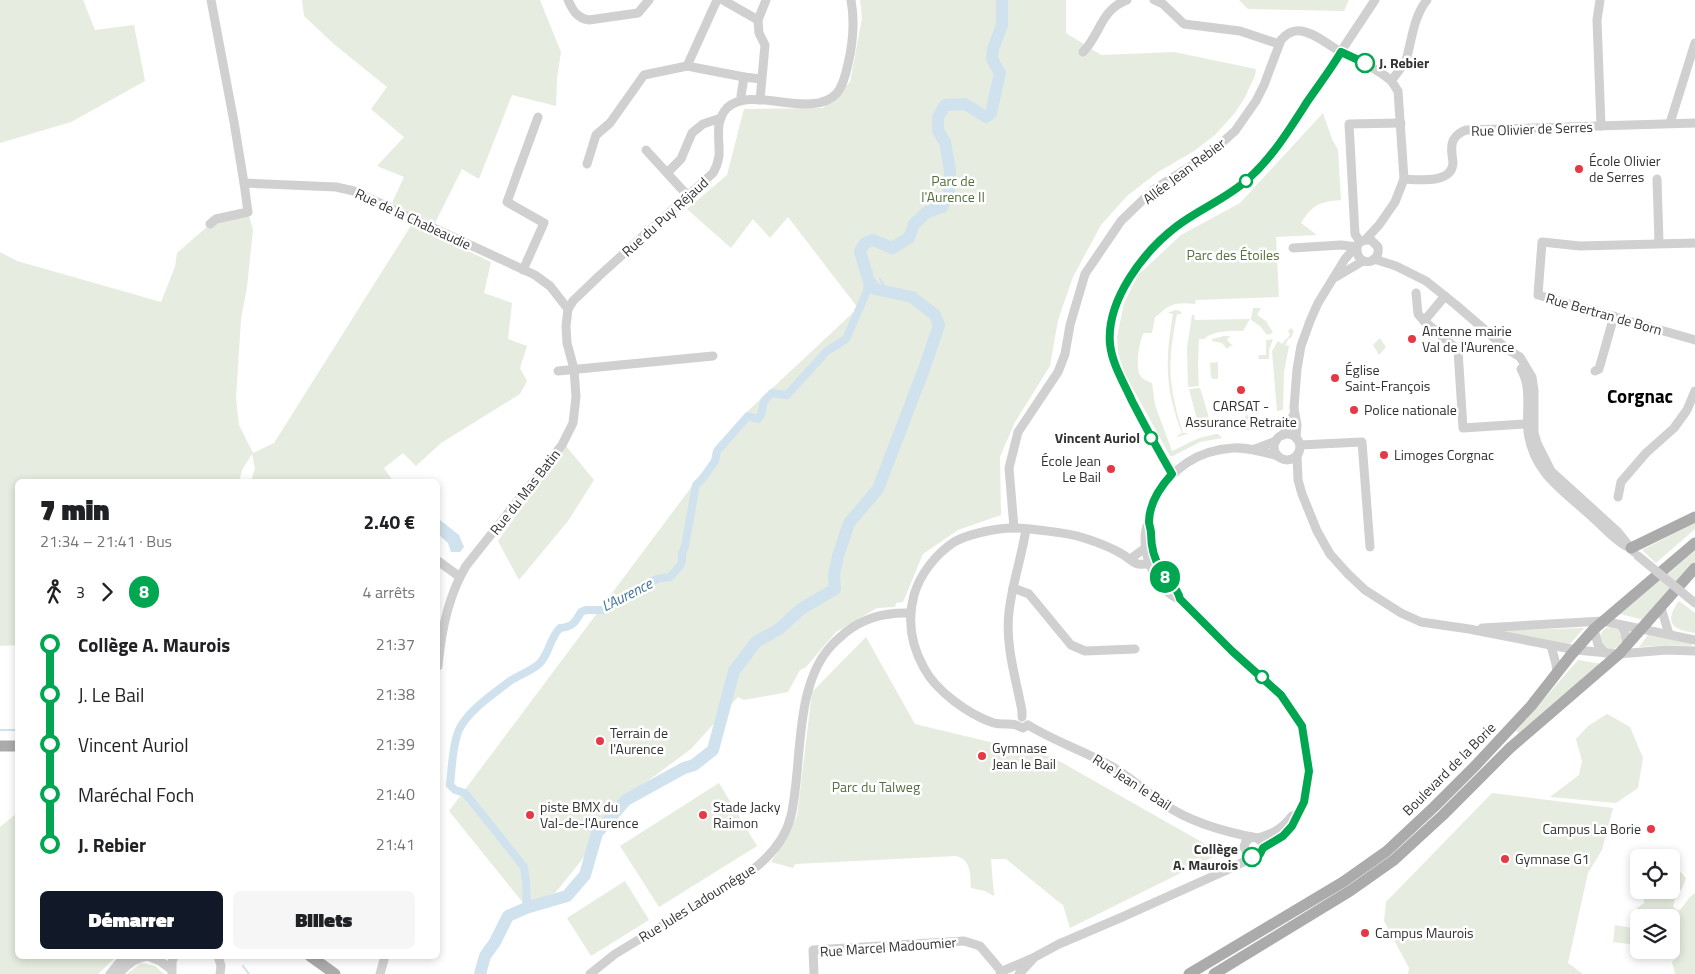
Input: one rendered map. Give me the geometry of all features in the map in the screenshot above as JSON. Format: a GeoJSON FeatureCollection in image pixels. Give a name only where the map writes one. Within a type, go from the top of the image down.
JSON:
{"type":"FeatureCollection","features":[{"type":"Feature","properties":{"kind":"main road"},"geometry":{"type":"LineString","coordinates":[[1634,552],[1695,517]]}},
{"type":"Feature","properties":{"kind":"main road","name":"Boulevard de la Borie"},"geometry":{"type":"LineString","coordinates":[[1189,974],[1343,882],[1387,851],[1476,765],[1531,706],[1594,629],[1695,543]]}},
{"type":"Feature","properties":{"kind":"main road","name":"Boulevard de la Borie"},"geometry":{"type":"LineString","coordinates":[[1214,974],[1350,891],[1394,860],[1443,815],[1510,748],[1642,629],[1695,568]]}},
{"type":"Feature","properties":{"kind":"main road"},"geometry":{"type":"LineString","coordinates":[[1673,594],[1695,574]]}},
{"type":"Feature","properties":{"kind":"main road"},"geometry":{"type":"LineString","coordinates":[[0,746],[15,746]]}},
{"type":"Feature","properties":{"kind":"main road"},"geometry":{"type":"LineString","coordinates":[[314,959],[335,974]]}},
{"type":"Feature","properties":{"kind":"street"},"geometry":{"type":"LineString","coordinates":[[210,224],[216,220],[248,212],[228,84],[212,0]]}},
{"type":"Feature","properties":{"kind":"street"},"geometry":{"type":"LineString","coordinates":[[568,0],[574,12],[582,18],[589,20],[638,13],[649,0]]}},
{"type":"Feature","properties":{"kind":"street"},"geometry":{"type":"LineString","coordinates":[[687,66],[718,0]]}},
{"type":"Feature","properties":{"kind":"street"},"geometry":{"type":"LineString","coordinates":[[723,0],[758,20]]}},
{"type":"Feature","properties":{"kind":"street"},"geometry":{"type":"LineString","coordinates":[[760,100],[765,45],[759,33],[758,20],[766,0]]}},
{"type":"Feature","properties":{"kind":"street"},"geometry":{"type":"LineString","coordinates":[[667,173],[681,160],[692,133],[703,124],[721,118],[727,108],[735,103],[742,100],[800,104],[822,102],[836,93],[845,74],[853,43],[851,0]]}},
{"type":"Feature","properties":{"kind":"street"},"geometry":{"type":"LineString","coordinates":[[1083,52],[1090,45],[1105,15],[1127,0]]}},
{"type":"Feature","properties":{"kind":"street"},"geometry":{"type":"LineString","coordinates":[[1154,0],[1163,4],[1184,24],[1240,31],[1280,44],[1285,36],[1290,33],[1302,32],[1376,68],[1392,80],[1398,91],[1404,179],[1395,202],[1379,225],[1345,259],[1318,303],[1301,346],[1294,389],[1294,414],[1298,442],[1298,480],[1307,510],[1330,554],[1365,590],[1388,606],[1421,622],[1469,629],[1576,650],[1616,654],[1666,650],[1695,651]]}},
{"type":"Feature","properties":{"kind":"street"},"geometry":{"type":"LineString","coordinates":[[1172,474],[1151,438],[1112,357],[1110,330],[1116,309],[1133,272],[1148,253],[1177,226],[1226,197],[1260,168],[1280,144],[1375,0]]}},
{"type":"Feature","properties":{"kind":"street"},"geometry":{"type":"LineString","coordinates":[[1392,80],[1406,58],[1421,7],[1426,0]]}},
{"type":"Feature","properties":{"kind":"street"},"geometry":{"type":"LineString","coordinates":[[1600,0],[1597,20],[1602,126]]}},
{"type":"Feature","properties":{"kind":"street"},"geometry":{"type":"LineString","coordinates":[[1670,124],[1695,43]]}},
{"type":"Feature","properties":{"kind":"street","name":"Allée Jean Rebier"},"geometry":{"type":"LineString","coordinates":[[1014,528],[1009,468],[1018,432],[1058,372],[1065,354],[1070,325],[1085,274],[1121,222],[1153,190],[1208,156],[1235,131],[1256,101],[1280,44]]}},
{"type":"Feature","properties":{"kind":"street"},"geometry":{"type":"LineString","coordinates":[[587,164],[596,135],[610,123],[644,75],[687,66],[761,79]]}},
{"type":"Feature","properties":{"kind":"street"},"geometry":{"type":"LineString","coordinates":[[742,100],[744,77]]}},
{"type":"Feature","properties":{"kind":"street"},"geometry":{"type":"LineString","coordinates":[[523,270],[544,223],[507,202],[538,117]]}},
{"type":"Feature","properties":{"kind":"street","name":"Rue du Puy Réjaud"},"geometry":{"type":"LineString","coordinates":[[568,309],[599,276],[713,174],[719,156],[719,121],[721,118]]}},
{"type":"Feature","properties":{"kind":"street"},"geometry":{"type":"LineString","coordinates":[[1361,243],[1355,234],[1349,124],[1401,122]]}},
{"type":"Feature","properties":{"kind":"street","name":"Rue Olivier de Serres"},"geometry":{"type":"LineString","coordinates":[[1404,179],[1441,179],[1449,174],[1453,166],[1452,141],[1458,134],[1466,130],[1695,123]]}},
{"type":"Feature","properties":{"kind":"street"},"geometry":{"type":"LineString","coordinates":[[646,150],[688,196]]}},
{"type":"Feature","properties":{"kind":"street"},"geometry":{"type":"LineString","coordinates":[[1657,179],[1660,243]]}},
{"type":"Feature","properties":{"kind":"street","name":"Rue de la Chabeaudie"},"geometry":{"type":"LineString","coordinates":[[244,183],[336,187],[354,191],[535,275],[550,286],[568,309]]}},
{"type":"Feature","properties":{"kind":"street"},"geometry":{"type":"LineString","coordinates":[[1334,278],[1363,261],[1368,262],[1376,251],[1379,225]]}},
{"type":"Feature","properties":{"kind":"street"},"geometry":{"type":"LineString","coordinates":[[1292,248],[1361,243],[1371,240],[1376,251],[1396,266],[1426,281],[1507,349],[1525,375],[1531,421],[1532,451],[1550,480],[1617,541],[1634,552],[1695,603]]}},
{"type":"Feature","properties":{"kind":"street","name":"Rue Bertran de Born"},"geometry":{"type":"LineString","coordinates":[[1695,243],[1580,246],[1542,242],[1538,295],[1695,340]]}},
{"type":"Feature","properties":{"kind":"street"},"geometry":{"type":"LineString","coordinates":[[1361,243],[1356,252],[1363,261]]}},
{"type":"Feature","properties":{"kind":"street"},"geometry":{"type":"LineString","coordinates":[[1416,293],[1418,314],[1458,350],[1463,428],[1531,421]]}},
{"type":"Feature","properties":{"kind":"street"},"geometry":{"type":"LineString","coordinates":[[1424,321],[1445,296]]}},
{"type":"Feature","properties":{"kind":"street","name":"Rue du Mas Batin"},"geometry":{"type":"LineString","coordinates":[[440,646],[452,592],[460,577],[472,559],[562,445],[573,423],[576,397],[574,369],[567,343],[568,309]]}},
{"type":"Feature","properties":{"kind":"street"},"geometry":{"type":"LineString","coordinates":[[1594,370],[1599,369],[1614,316]]}},
{"type":"Feature","properties":{"kind":"street"},"geometry":{"type":"LineString","coordinates":[[558,371],[714,356]]}},
{"type":"Feature","properties":{"kind":"street"},"geometry":{"type":"LineString","coordinates":[[1618,497],[1622,482],[1646,453],[1691,412],[1695,391]]}},
{"type":"Feature","properties":{"kind":"street"},"geometry":{"type":"LineString","coordinates":[[1294,414],[1274,449],[1298,480]]}},
{"type":"Feature","properties":{"kind":"street"},"geometry":{"type":"LineString","coordinates":[[1531,421],[1537,443],[1551,471],[1618,532],[1634,552]]}},
{"type":"Feature","properties":{"kind":"street"},"geometry":{"type":"LineString","coordinates":[[1254,450],[1290,435],[1298,442],[1362,442],[1370,547]]}},
{"type":"Feature","properties":{"kind":"street"},"geometry":{"type":"LineString","coordinates":[[1152,560],[1149,523],[1152,506],[1165,482],[1172,474],[1194,458],[1214,451],[1234,448],[1254,450],[1282,458],[1292,459],[1297,455]]}},
{"type":"Feature","properties":{"kind":"street"},"geometry":{"type":"LineString","coordinates":[[1550,480],[1555,480],[1579,500],[1583,500]]}},
{"type":"Feature","properties":{"kind":"street"},"geometry":{"type":"LineString","coordinates":[[1006,972],[1059,944],[1260,854],[1263,848],[1283,836],[1292,826],[1304,802],[1309,777],[1302,726],[1281,695],[1232,651],[1180,599],[1174,597],[1159,582],[1152,560],[1145,548],[1146,527],[1149,523]]}},
{"type":"Feature","properties":{"kind":"street"},"geometry":{"type":"LineString","coordinates":[[1026,528],[1009,612],[1009,641],[1022,711],[1020,721],[994,723],[968,710],[930,680],[915,652],[910,629],[910,613],[916,590],[923,574],[937,557],[955,542],[986,531],[1026,528],[1083,537],[1129,556],[1132,562],[1140,564],[1152,560]]}},
{"type":"Feature","properties":{"kind":"street"},"geometry":{"type":"LineString","coordinates":[[1129,556],[1145,548]]}},
{"type":"Feature","properties":{"kind":"street"},"geometry":{"type":"LineString","coordinates":[[440,562],[460,577]]}},
{"type":"Feature","properties":{"kind":"street"},"geometry":{"type":"LineString","coordinates":[[1013,588],[1029,594],[1071,645],[1085,651],[1134,649]]}},
{"type":"Feature","properties":{"kind":"street"},"geometry":{"type":"LineString","coordinates":[[1661,608],[1669,634]]}},
{"type":"Feature","properties":{"kind":"street","name":"Rue Jules Ladoumégue"},"geometry":{"type":"LineString","coordinates":[[590,974],[615,954],[748,874],[775,850],[786,831],[791,816],[804,701],[818,665],[831,645],[857,624],[885,613],[910,613]]}},
{"type":"Feature","properties":{"kind":"street"},"geometry":{"type":"LineString","coordinates":[[1469,629],[1603,621],[1695,640]]}},
{"type":"Feature","properties":{"kind":"street"},"geometry":{"type":"LineString","coordinates":[[1616,654],[1625,632],[1621,624]]}},
{"type":"Feature","properties":{"kind":"street"},"geometry":{"type":"LineString","coordinates":[[1594,629],[1598,645],[1616,654]]}},
{"type":"Feature","properties":{"kind":"street"},"geometry":{"type":"LineString","coordinates":[[1551,646],[1557,674]]}},
{"type":"Feature","properties":{"kind":"street","name":"Rue Jean le Bail"},"geometry":{"type":"LineString","coordinates":[[1020,721],[1028,720],[1028,725],[1041,733],[1114,768],[1164,805],[1186,817],[1237,834],[1255,837]]}},
{"type":"Feature","properties":{"kind":"street"},"geometry":{"type":"LineString","coordinates":[[1241,862],[1248,839],[1273,833],[1280,829],[1291,817],[1304,797]]}},
{"type":"Feature","properties":{"kind":"street"},"geometry":{"type":"LineString","coordinates":[[1237,834],[1249,854],[1254,856]]}},
{"type":"Feature","properties":{"kind":"street"},"geometry":{"type":"LineString","coordinates":[[1255,837],[1262,842],[1263,848]]}},
{"type":"Feature","properties":{"kind":"street","name":"Rue Marcel Madoumier"},"geometry":{"type":"LineString","coordinates":[[814,974],[813,950],[964,941],[980,946],[1006,972]]}},
{"type":"Feature","properties":{"kind":"street"},"geometry":{"type":"LineString","coordinates":[[1019,974],[1033,958]]}},
{"type":"Feature","properties":{"kind":"street"},"geometry":{"type":"LineString","coordinates":[[110,974],[123,959]]}},
{"type":"Feature","properties":{"kind":"street"},"geometry":{"type":"LineString","coordinates":[[119,974],[136,959]]}},
{"type":"Feature","properties":{"kind":"street"},"geometry":{"type":"LineString","coordinates":[[155,959],[172,972]]}},
{"type":"Feature","properties":{"kind":"street"},"geometry":{"type":"LineString","coordinates":[[172,972],[174,959]]}},
{"type":"Feature","properties":{"kind":"street"},"geometry":{"type":"LineString","coordinates":[[380,974],[384,959]]}},
{"type":"Feature","properties":{"kind":"green space"},"geometry":{"type":"Polygon","coordinates":[[[0,0],[83,0],[95,30],[134,25],[145,81],[71,122],[0,143],[0,0]]]}},
{"type":"Feature","properties":{"kind":"green space"},"geometry":{"type":"Polygon","coordinates":[[[302,0],[540,0],[561,52],[556,106],[512,95],[479,179],[462,169],[435,223],[392,203],[404,177],[377,166],[404,137],[371,109],[387,87],[335,45],[304,16],[302,0]]]}},
{"type":"Feature","properties":{"kind":"green space","name":"Parc de l'Aurence II"},"geometry":{"type":"Polygon","coordinates":[[[860,0],[1066,0],[1066,33],[1101,55],[1174,52],[1256,69],[1255,76],[1234,114],[1215,135],[1194,151],[1158,172],[1127,196],[1101,225],[1073,277],[1058,320],[1050,366],[1015,422],[1000,457],[1001,515],[958,530],[923,554],[903,602],[896,603],[895,607],[877,608],[836,632],[806,667],[800,670],[788,692],[744,700],[738,697],[691,749],[618,803],[581,861],[555,893],[524,904],[449,811],[749,410],[858,308],[788,217],[770,238],[753,219],[731,248],[687,209],[727,175],[744,109],[823,108],[850,82],[862,18],[860,0]]]}},
{"type":"Feature","properties":{"kind":"green space"},"geometry":{"type":"Polygon","coordinates":[[[1239,0],[1349,0],[1344,11],[1248,9],[1239,0]]]}},
{"type":"Feature","properties":{"kind":"green space","name":"Parc des Étoiles"},"geometry":{"type":"Polygon","coordinates":[[[1323,113],[1338,150],[1341,200],[1317,205],[1305,217],[1301,223],[1317,235],[1276,237],[1279,297],[1196,300],[1195,304],[1174,304],[1155,317],[1152,333],[1144,333],[1142,336],[1139,346],[1138,370],[1146,381],[1152,383],[1155,405],[1172,451],[1199,438],[1218,434],[1222,438],[1200,442],[1170,456],[1125,374],[1118,353],[1117,337],[1124,303],[1138,275],[1181,235],[1240,203],[1323,113]]]}},
{"type":"Feature","properties":{"kind":"green space"},"geometry":{"type":"Polygon","coordinates":[[[248,212],[253,230],[247,287],[241,319],[236,399],[239,425],[253,453],[274,443],[412,224],[491,262],[484,293],[512,303],[508,339],[527,346],[520,368],[527,381],[520,394],[441,443],[416,466],[403,453],[384,468],[392,479],[252,479],[255,468],[252,454],[243,468],[240,479],[15,479],[15,645],[0,646],[0,252],[17,261],[161,302],[175,267],[177,253],[216,219],[248,212]]]}},
{"type":"Feature","properties":{"kind":"green space"},"geometry":{"type":"Polygon","coordinates":[[[1253,308],[1261,308],[1257,315],[1266,321],[1273,333],[1267,335],[1260,326],[1251,320],[1253,308]]]}},
{"type":"Feature","properties":{"kind":"green space"},"geometry":{"type":"Polygon","coordinates":[[[1175,310],[1180,311],[1182,314],[1177,314],[1172,347],[1172,387],[1183,433],[1189,433],[1178,437],[1182,433],[1172,402],[1168,374],[1173,314],[1168,313],[1175,310]]]}},
{"type":"Feature","properties":{"kind":"green space"},"geometry":{"type":"Polygon","coordinates":[[[1192,315],[1194,315],[1195,320],[1250,319],[1243,331],[1222,332],[1199,339],[1199,386],[1188,387],[1187,348],[1192,315]]]}},
{"type":"Feature","properties":{"kind":"green space"},"geometry":{"type":"Polygon","coordinates":[[[1291,328],[1294,331],[1285,345],[1289,346],[1284,372],[1283,410],[1277,411],[1272,351],[1278,341],[1282,344],[1290,335],[1288,331],[1291,328]]]}},
{"type":"Feature","properties":{"kind":"green space"},"geometry":{"type":"Polygon","coordinates":[[[1230,336],[1227,340],[1233,346],[1227,349],[1222,343],[1212,341],[1212,339],[1230,336]]]}},
{"type":"Feature","properties":{"kind":"green space"},"geometry":{"type":"Polygon","coordinates":[[[1380,338],[1386,347],[1379,355],[1373,345],[1380,338]]]}},
{"type":"Feature","properties":{"kind":"green space"},"geometry":{"type":"Polygon","coordinates":[[[1273,339],[1269,350],[1269,359],[1258,359],[1259,355],[1266,355],[1266,340],[1273,339]]]}},
{"type":"Feature","properties":{"kind":"green space"},"geometry":{"type":"Polygon","coordinates":[[[1218,362],[1218,379],[1213,379],[1211,377],[1210,363],[1218,362]]]}},
{"type":"Feature","properties":{"kind":"green space"},"geometry":{"type":"Polygon","coordinates":[[[1200,388],[1211,424],[1216,423],[1217,425],[1197,431],[1194,427],[1199,427],[1189,389],[1200,388]]]}},
{"type":"Feature","properties":{"kind":"green space"},"geometry":{"type":"Polygon","coordinates":[[[1248,415],[1249,422],[1271,421],[1263,429],[1245,430],[1245,416],[1248,415]]]}},
{"type":"Feature","properties":{"kind":"green space"},"geometry":{"type":"Polygon","coordinates":[[[566,446],[594,480],[568,521],[519,580],[498,541],[566,446]]]}},
{"type":"Feature","properties":{"kind":"green space"},"geometry":{"type":"Polygon","coordinates":[[[1695,523],[1695,529],[1656,563],[1642,550],[1695,523]]]}},
{"type":"Feature","properties":{"kind":"green space"},"geometry":{"type":"Polygon","coordinates":[[[1695,551],[1695,561],[1644,620],[1620,614],[1695,551]]]}},
{"type":"Feature","properties":{"kind":"green space"},"geometry":{"type":"Polygon","coordinates":[[[1679,601],[1695,613],[1695,633],[1681,630],[1672,623],[1674,608],[1679,601]]]}},
{"type":"Feature","properties":{"kind":"green space"},"geometry":{"type":"Polygon","coordinates":[[[1611,627],[1619,630],[1622,638],[1619,646],[1611,649],[1603,646],[1600,638],[1603,630],[1611,627]]]}},
{"type":"Feature","properties":{"kind":"green space"},"geometry":{"type":"Polygon","coordinates":[[[1584,628],[1570,644],[1487,632],[1487,631],[1584,628]]]}},
{"type":"Feature","properties":{"kind":"green space"},"geometry":{"type":"Polygon","coordinates":[[[1648,635],[1692,643],[1691,646],[1639,647],[1648,635]]]}},
{"type":"Feature","properties":{"kind":"green space","name":"Parc du Talweg"},"geometry":{"type":"Polygon","coordinates":[[[866,637],[915,724],[1052,757],[1221,853],[1070,928],[1063,905],[1006,859],[991,859],[994,896],[985,891],[971,888],[968,864],[956,856],[795,864],[793,868],[771,862],[786,839],[797,816],[812,692],[866,637]]]}},
{"type":"Feature","properties":{"kind":"green space"},"geometry":{"type":"Polygon","coordinates":[[[1578,660],[1601,664],[1519,733],[1516,731],[1578,660]]]}},
{"type":"Feature","properties":{"kind":"green space"},"geometry":{"type":"Polygon","coordinates":[[[1607,714],[1630,727],[1643,758],[1638,788],[1616,803],[1550,797],[1579,775],[1582,761],[1576,739],[1588,726],[1607,714]]]}},
{"type":"Feature","properties":{"kind":"green space","name":"Stade Jacky Raimon"},"geometry":{"type":"Polygon","coordinates":[[[719,783],[757,846],[659,907],[620,846],[719,783]]]}},
{"type":"Feature","properties":{"kind":"green space"},"geometry":{"type":"Polygon","coordinates":[[[1492,793],[1613,808],[1602,850],[1588,873],[1568,963],[1583,974],[1408,974],[1409,968],[1384,921],[1386,902],[1492,793]]]}},
{"type":"Feature","properties":{"kind":"green space"},"geometry":{"type":"Polygon","coordinates":[[[15,815],[15,959],[114,959],[98,974],[0,974],[0,827],[15,815]]]}},
{"type":"Feature","properties":{"kind":"green space"},"geometry":{"type":"Polygon","coordinates":[[[1680,872],[1686,878],[1680,891],[1680,872]]]}},
{"type":"Feature","properties":{"kind":"green space"},"geometry":{"type":"Polygon","coordinates":[[[625,881],[649,920],[591,956],[567,918],[625,881]]]}},
{"type":"Feature","properties":{"kind":"green space"},"geometry":{"type":"Polygon","coordinates":[[[1695,893],[1695,974],[1675,974],[1672,962],[1675,959],[1680,959],[1680,910],[1695,893]]]}},
{"type":"Feature","properties":{"kind":"green space"},"geometry":{"type":"Polygon","coordinates":[[[1644,899],[1676,899],[1673,907],[1676,909],[1637,909],[1644,903],[1644,899]]]}},
{"type":"Feature","properties":{"kind":"green space"},"geometry":{"type":"Polygon","coordinates":[[[1615,925],[1630,928],[1630,944],[1613,942],[1615,925]]]}},
{"type":"Feature","properties":{"kind":"green space"},"geometry":{"type":"Polygon","coordinates":[[[141,963],[155,966],[164,974],[127,974],[141,963]]]}},
{"type":"Feature","properties":{"kind":"water"},"geometry":{"type":"Polygon","coordinates":[[[440,520],[459,535],[464,547],[460,552],[451,552],[448,543],[440,536],[440,520]]]}},
{"type":"Feature","properties":{"kind":"waterway","name":"L'Aurence"},"geometry":{"type":"LineString","coordinates":[[480,974],[485,956],[495,942],[508,916],[526,908],[567,896],[585,875],[597,833],[626,800],[684,768],[694,765],[713,750],[734,671],[756,642],[779,629],[801,609],[835,589],[834,575],[838,556],[849,523],[878,489],[939,325],[935,315],[912,297],[875,289],[868,279],[860,251],[865,243],[873,240],[892,248],[909,238],[914,224],[927,212],[942,207],[949,195],[950,171],[945,142],[938,131],[938,117],[945,105],[965,104],[986,117],[991,113],[1000,73],[992,59],[993,49],[1002,25],[1002,0]]}},
{"type":"Feature","properties":{"kind":"waterway","name":"L'Aurence"},"geometry":{"type":"LineString","coordinates":[[866,268],[873,272]]}},
{"type":"Feature","properties":{"kind":"waterway","name":"L'Aurence"},"geometry":{"type":"LineString","coordinates":[[526,908],[527,893],[524,867],[465,793],[455,790],[450,785],[454,745],[458,732],[467,718],[488,697],[539,664],[543,660],[556,632],[560,628],[573,624],[581,612],[586,610],[604,610],[617,600],[646,587],[648,584],[660,578],[670,577],[680,566],[696,485],[715,461],[717,451],[748,416],[758,419],[761,415],[764,401],[772,393],[787,395],[827,351],[846,339],[867,291],[868,279]]}},
{"type":"Feature","properties":{"kind":"waterway"},"geometry":{"type":"LineString","coordinates":[[880,279],[888,292]]}},
{"type":"Feature","properties":{"kind":"waterway"},"geometry":{"type":"LineString","coordinates":[[0,730],[15,730]]}},
{"type":"Feature","properties":{"kind":"waterway"},"geometry":{"type":"LineString","coordinates":[[243,966],[249,974]]}},
{"type":"Feature","properties":{"kind":"bus line","name":"8"},"geometry":{"type":"LineString","coordinates":[[1252,857],[1260,854],[1263,848],[1283,836],[1292,826],[1304,802],[1309,771],[1302,726],[1281,695],[1232,651],[1180,599],[1179,593],[1165,577],[1156,561],[1151,545],[1149,523],[1152,506],[1165,482],[1172,474],[1153,441],[1112,357],[1110,330],[1125,287],[1133,272],[1148,253],[1177,226],[1226,197],[1260,168],[1280,144],[1341,52],[1365,63]]}},
{"type":"Feature","properties":{"kind":"place","name":"J. Rebier"},"geometry":{"type":"Point","coordinates":[1365,63]}},
{"type":"Feature","properties":{"kind":"place","name":"École Olivier de Serres"},"geometry":{"type":"Point","coordinates":[1579,169]}},
{"type":"Feature","properties":{"kind":"place","name":"Antenne mairie Val de l'Aurence"},"geometry":{"type":"Point","coordinates":[1412,339]}},
{"type":"Feature","properties":{"kind":"place","name":"Église Saint-François"},"geometry":{"type":"Point","coordinates":[1335,378]}},
{"type":"Feature","properties":{"kind":"place","name":"CARSAT - Assurance Retraite"},"geometry":{"type":"Point","coordinates":[1241,390]}},
{"type":"Feature","properties":{"kind":"place","name":"Police nationale"},"geometry":{"type":"Point","coordinates":[1354,410]}},
{"type":"Feature","properties":{"kind":"place","name":"Vincent Auriol"},"geometry":{"type":"Point","coordinates":[1151,438]}},
{"type":"Feature","properties":{"kind":"place","name":"Limoges Corgnac"},"geometry":{"type":"Point","coordinates":[1384,455]}},
{"type":"Feature","properties":{"kind":"place","name":"École Jean Le Bail"},"geometry":{"type":"Point","coordinates":[1111,469]}},
{"type":"Feature","properties":{"kind":"place","name":"Terrain de l'Aurence"},"geometry":{"type":"Point","coordinates":[600,741]}},
{"type":"Feature","properties":{"kind":"place","name":"Gymnase Jean le Bail"},"geometry":{"type":"Point","coordinates":[982,756]}},
{"type":"Feature","properties":{"kind":"place","name":"piste BMX du Val-de-l'Aurence"},"geometry":{"type":"Point","coordinates":[530,815]}},
{"type":"Feature","properties":{"kind":"place","name":"Stade Jacky Raimon"},"geometry":{"type":"Point","coordinates":[703,815]}},
{"type":"Feature","properties":{"kind":"place","name":"Campus La Borie"},"geometry":{"type":"Point","coordinates":[1651,829]}},
{"type":"Feature","properties":{"kind":"place","name":"Collège A. Maurois"},"geometry":{"type":"Point","coordinates":[1252,857]}},
{"type":"Feature","properties":{"kind":"place","name":"Gymnase G1"},"geometry":{"type":"Point","coordinates":[1505,859]}},
{"type":"Feature","properties":{"kind":"place","name":"Campus Maurois"},"geometry":{"type":"Point","coordinates":[1365,933]}},
{"type":"Feature","properties":{"kind":"district","name":"Corgnac"},"geometry":{"type":"Point","coordinates":[1640,396]}}]}
